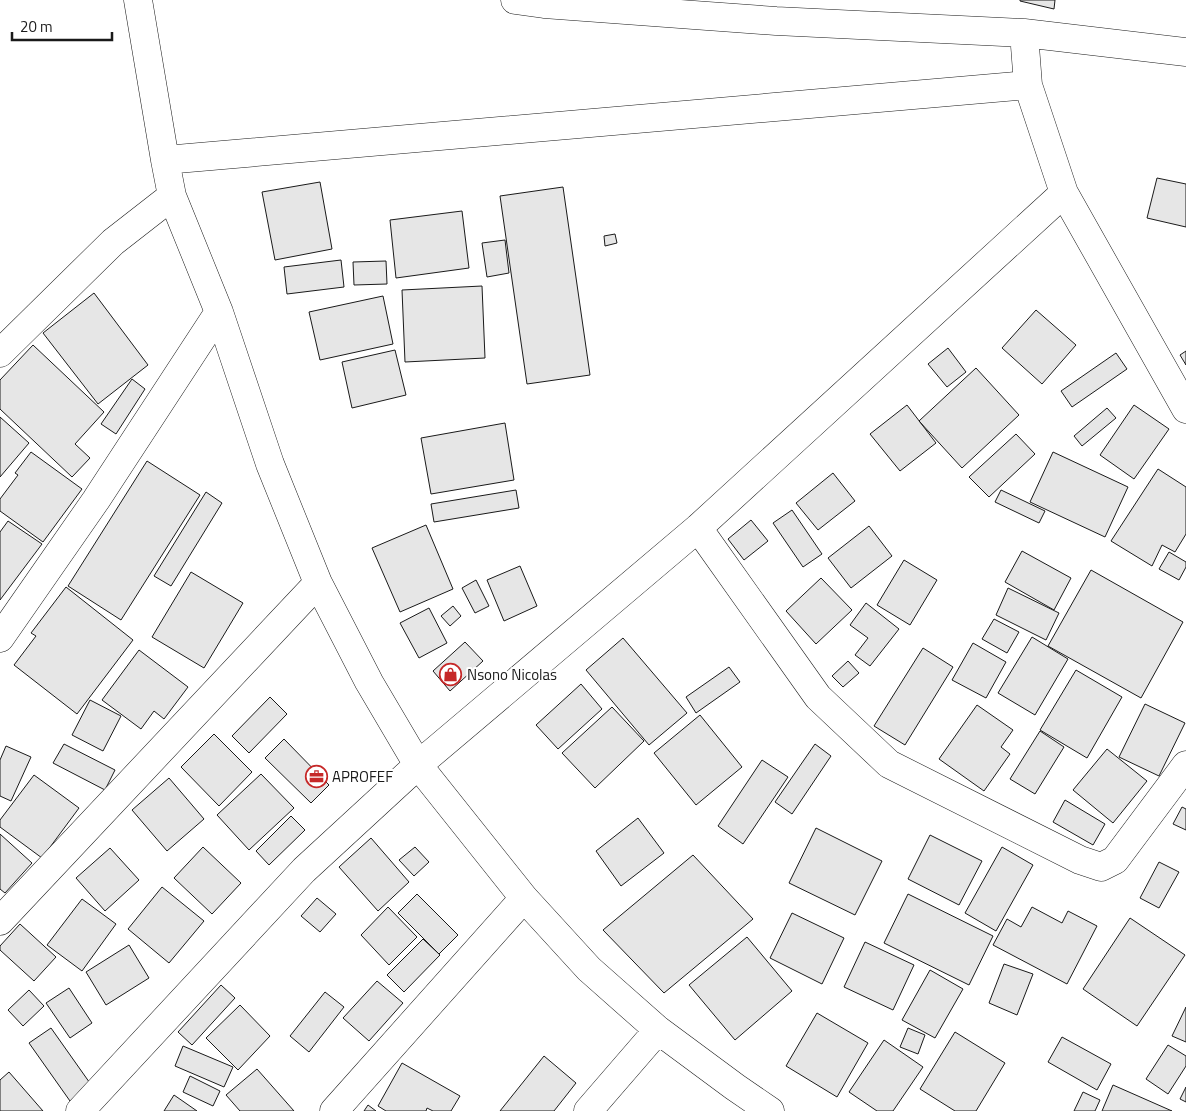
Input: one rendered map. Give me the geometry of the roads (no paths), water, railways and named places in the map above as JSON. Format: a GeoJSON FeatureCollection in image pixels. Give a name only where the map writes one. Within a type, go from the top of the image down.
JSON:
{"type":"FeatureCollection","features":[{"type":"Feature","properties":{"kind":"street"},"geometry":{"type":"LineString","coordinates":[[138,0],[172,196],[219,312],[270,464],[318,583],[369,682],[418,765],[524,898],[589,969],[658,1030],[770,1111]]}},
{"type":"Feature","properties":{"kind":"street"},"geometry":{"type":"LineString","coordinates":[[514,0],[544,4],[776,21],[1024,33],[1186,52]]}},
{"type":"Feature","properties":{"kind":"street"},"geometry":{"type":"LineString","coordinates":[[1024,33],[1028,85],[1064,193],[1186,409]]}},
{"type":"Feature","properties":{"kind":"street"},"geometry":{"type":"LineString","coordinates":[[165,160],[1028,85]]}},
{"type":"Feature","properties":{"kind":"street"},"geometry":{"type":"LineString","coordinates":[[80,1111],[304,870],[418,765],[698,528],[1064,193]]}},
{"type":"Feature","properties":{"kind":"street"},"geometry":{"type":"LineString","coordinates":[[0,353],[113,242],[172,196]]}},
{"type":"Feature","properties":{"kind":"street"},"geometry":{"type":"LineString","coordinates":[[0,638],[96,500],[219,312]]}},
{"type":"Feature","properties":{"kind":"street"},"geometry":{"type":"LineString","coordinates":[[698,528],[818,697],[889,764],[1080,860],[1101,867],[1115,860],[1186,765]]}},
{"type":"Feature","properties":{"kind":"street"},"geometry":{"type":"LineString","coordinates":[[0,921],[318,583]]}},
{"type":"Feature","properties":{"kind":"street"},"geometry":{"type":"LineString","coordinates":[[334,1111],[524,898]]}},
{"type":"Feature","properties":{"kind":"street"},"geometry":{"type":"LineString","coordinates":[[588,1111],[658,1030]]}},
{"type":"Feature","properties":{"kind":"place","name":"Nsono Nicolas"},"geometry":{"type":"Point","coordinates":[451,675]}},
{"type":"Feature","properties":{"kind":"place","name":"APROFEF"},"geometry":{"type":"Point","coordinates":[316,777]}}]}
